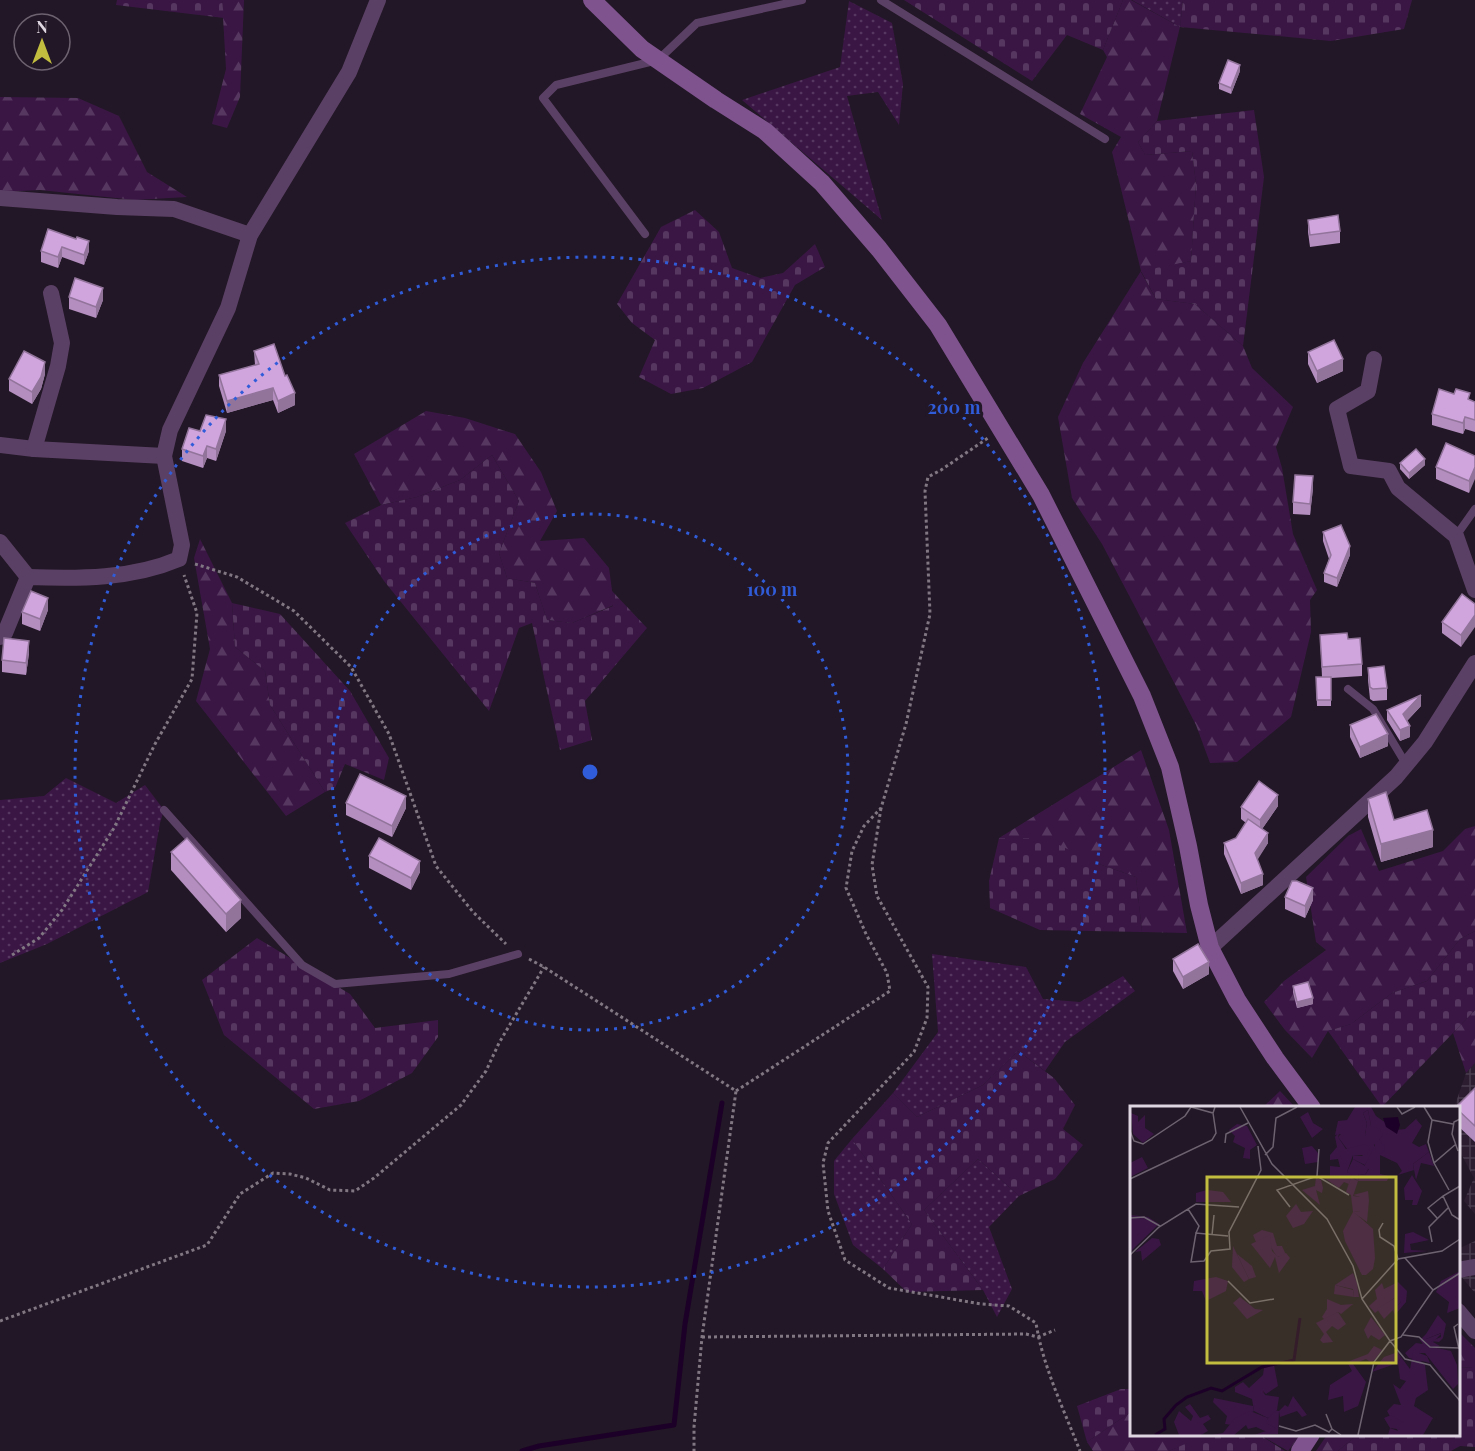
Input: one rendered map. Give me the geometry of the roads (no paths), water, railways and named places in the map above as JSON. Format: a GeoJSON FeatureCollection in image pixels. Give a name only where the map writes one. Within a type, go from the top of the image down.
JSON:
{"type":"FeatureCollection","features":[{"type":"Feature","properties":{"kind":"street"},"geometry":{"type":"LineString","coordinates":[[28,578],[81,579],[156,569],[179,559],[182,545],[164,456],[170,430],[228,308],[250,235],[349,72],[378,0]]}},
{"type":"Feature","properties":{"kind":"street"},"geometry":{"type":"LineString","coordinates":[[592,0],[642,49],[765,131],[822,183],[879,249],[938,325],[1041,495],[1142,696],[1170,767],[1210,948],[1237,1000],[1275,1058],[1311,1106]]}},
{"type":"Feature","properties":{"kind":"street"},"geometry":{"type":"LineString","coordinates":[[0,198],[127,208],[174,209],[250,235]]}},
{"type":"Feature","properties":{"kind":"street"},"geometry":{"type":"LineString","coordinates":[[34,449],[58,366],[62,343],[51,293]]}},
{"type":"Feature","properties":{"kind":"street"},"geometry":{"type":"LineString","coordinates":[[1374,359],[1368,391],[1337,409],[1351,466],[1389,471],[1398,488],[1456,536],[1475,590]]}},
{"type":"Feature","properties":{"kind":"street"},"geometry":{"type":"LineString","coordinates":[[0,445],[164,456]]}},
{"type":"Feature","properties":{"kind":"street"},"geometry":{"type":"LineString","coordinates":[[0,542],[28,578]]}},
{"type":"Feature","properties":{"kind":"street"},"geometry":{"type":"LineString","coordinates":[[0,637],[5,633],[28,578]]}},
{"type":"Feature","properties":{"kind":"street"},"geometry":{"type":"LineString","coordinates":[[1210,948],[1396,777],[1425,742],[1475,663]]}},
{"type":"Feature","properties":{"kind":"street"},"geometry":{"type":"LineString","coordinates":[[1460,1270],[1475,1267]]}},
{"type":"Feature","properties":{"kind":"street"},"geometry":{"type":"LineString","coordinates":[[1460,1313],[1475,1331]]}},
{"type":"Feature","properties":{"kind":"street"},"geometry":{"type":"LineString","coordinates":[[1300,1451],[1310,1436]]}},
{"type":"Feature","properties":{"kind":"lane"},"geometry":{"type":"LineString","coordinates":[[645,234],[543,98],[556,86],[658,60],[697,23],[802,0]]}},
{"type":"Feature","properties":{"kind":"lane"},"geometry":{"type":"LineString","coordinates":[[881,0],[1105,139]]}},
{"type":"Feature","properties":{"kind":"lane"},"geometry":{"type":"LineString","coordinates":[[1456,536],[1475,509]]}},
{"type":"Feature","properties":{"kind":"lane"},"geometry":{"type":"LineString","coordinates":[[1348,690],[1373,709],[1406,764]]}},
{"type":"Feature","properties":{"kind":"lane"},"geometry":{"type":"LineString","coordinates":[[164,810],[302,964],[335,984],[449,974],[518,954]]}},
{"type":"Feature","properties":{"kind":"waterway"},"geometry":{"type":"LineString","coordinates":[[522,1451],[539,1446],[674,1425],[685,1324],[722,1103]]}}]}
